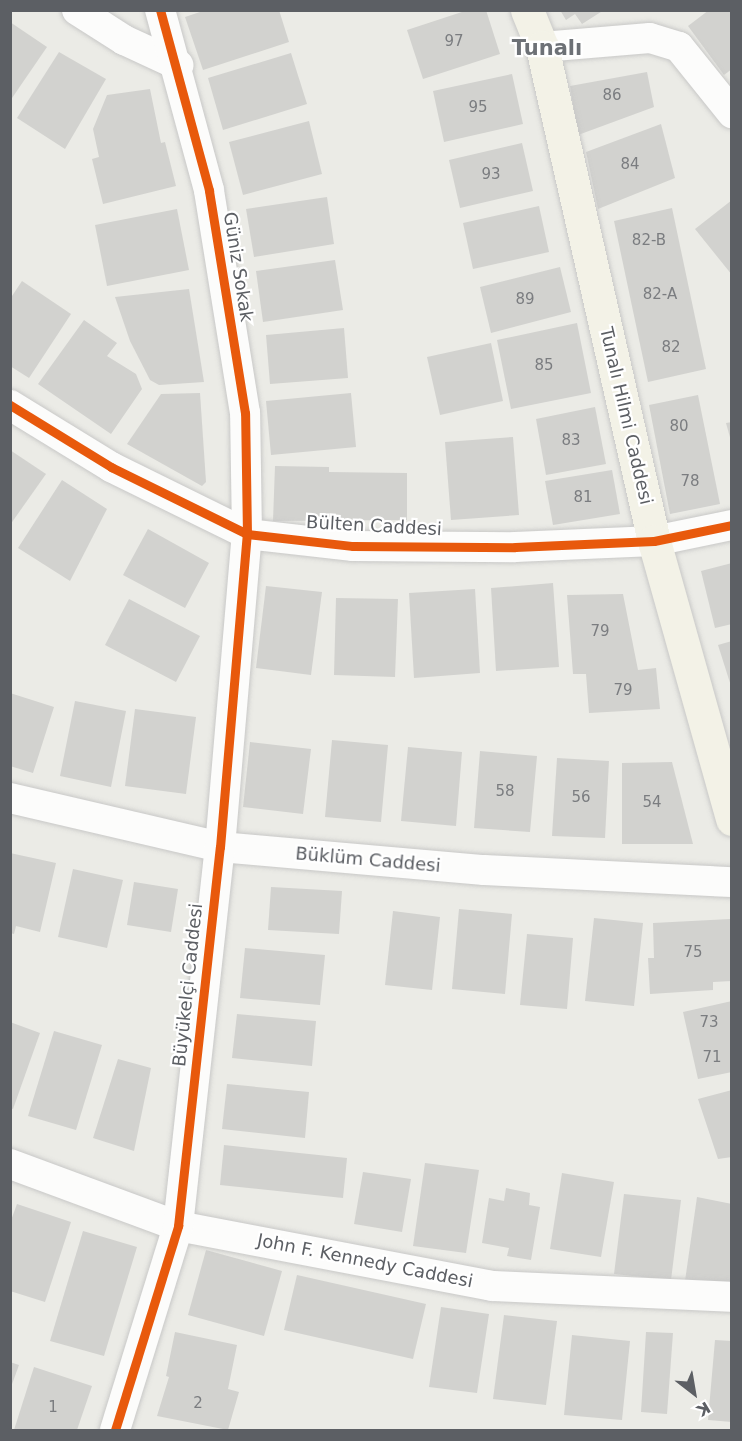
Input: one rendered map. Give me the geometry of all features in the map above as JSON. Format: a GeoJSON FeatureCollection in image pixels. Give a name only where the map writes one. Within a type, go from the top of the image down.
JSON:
{"type":"FeatureCollection","features":[{"type":"Feature","properties":{"kind":"main road","name":"Tunalı Hilmi Caddesi"},"geometry":{"type":"LineString","coordinates":[[527,10],[542,47],[654,541],[732,819]]}},
{"type":"Feature","properties":{"kind":"street"},"geometry":{"type":"LineString","coordinates":[[77,10],[123,39],[178,64]]}},
{"type":"Feature","properties":{"kind":"street","name":"Güniz Sokak"},"geometry":{"type":"LineString","coordinates":[[160,10],[178,64],[209,190],[245,413],[247,534]]}},
{"type":"Feature","properties":{"kind":"street"},"geometry":{"type":"LineString","coordinates":[[542,47],[650,38],[679,47],[732,113]]}},
{"type":"Feature","properties":{"kind":"street","name":"Bülten Caddesi"},"geometry":{"type":"LineString","coordinates":[[10,405],[111,467],[247,534],[353,546],[515,547],[654,541],[732,525]]}},
{"type":"Feature","properties":{"kind":"street","name":"Büyükelçi Caddesi"},"geometry":{"type":"LineString","coordinates":[[115,1431],[178,1226],[220,847],[247,534]]}},
{"type":"Feature","properties":{"kind":"street","name":"Büklüm Caddesi"},"geometry":{"type":"LineString","coordinates":[[10,798],[220,847],[484,870],[732,882]]}},
{"type":"Feature","properties":{"kind":"street","name":"John F. Kennedy Caddesi"},"geometry":{"type":"LineString","coordinates":[[10,1164],[178,1226],[492,1286],[732,1297]]}},
{"type":"Feature","properties":{"kind":"building"},"geometry":{"type":"Polygon","coordinates":[[[206,10],[279,10],[289,42],[203,70],[185,17],[206,10]]]}},
{"type":"Feature","properties":{"kind":"building"},"geometry":{"type":"Polygon","coordinates":[[[468,10],[486,10],[500,54],[423,79],[407,30],[468,10]]]}},
{"type":"Feature","properties":{"kind":"building"},"geometry":{"type":"Polygon","coordinates":[[[560,10],[604,10],[582,24],[575,14],[566,20],[560,10]]]}},
{"type":"Feature","properties":{"kind":"building"},"geometry":{"type":"Polygon","coordinates":[[[709,10],[732,10],[732,69],[724,75],[688,26],[709,10]]]}},
{"type":"Feature","properties":{"kind":"building"},"geometry":{"type":"Polygon","coordinates":[[[10,22],[47,47],[10,101],[10,22]]]}},
{"type":"Feature","properties":{"kind":"building"},"geometry":{"type":"Polygon","coordinates":[[[59,52],[106,79],[65,149],[17,118],[59,52]]]}},
{"type":"Feature","properties":{"kind":"building"},"geometry":{"type":"Polygon","coordinates":[[[291,53],[307,104],[223,130],[208,78],[291,53]]]}},
{"type":"Feature","properties":{"kind":"building"},"geometry":{"type":"Polygon","coordinates":[[[647,72],[654,107],[578,135],[570,86],[647,72]]]}},
{"type":"Feature","properties":{"kind":"building"},"geometry":{"type":"Polygon","coordinates":[[[512,74],[523,124],[444,142],[433,91],[512,74]]]}},
{"type":"Feature","properties":{"kind":"building"},"geometry":{"type":"Polygon","coordinates":[[[150,89],[161,143],[165,142],[176,186],[103,204],[92,159],[99,157],[93,129],[107,95],[150,89]]]}},
{"type":"Feature","properties":{"kind":"building"},"geometry":{"type":"Polygon","coordinates":[[[309,121],[322,174],[243,195],[229,142],[309,121]]]}},
{"type":"Feature","properties":{"kind":"building"},"geometry":{"type":"Polygon","coordinates":[[[661,124],[675,178],[598,209],[586,152],[661,124]]]}},
{"type":"Feature","properties":{"kind":"building"},"geometry":{"type":"Polygon","coordinates":[[[522,143],[533,191],[460,208],[449,160],[522,143]]]}},
{"type":"Feature","properties":{"kind":"building"},"geometry":{"type":"Polygon","coordinates":[[[327,197],[334,244],[254,257],[246,209],[327,197]]]}},
{"type":"Feature","properties":{"kind":"building"},"geometry":{"type":"Polygon","coordinates":[[[732,200],[732,275],[695,229],[732,200]]]}},
{"type":"Feature","properties":{"kind":"building"},"geometry":{"type":"Polygon","coordinates":[[[539,206],[549,252],[473,269],[463,223],[539,206]]]}},
{"type":"Feature","properties":{"kind":"building"},"geometry":{"type":"Polygon","coordinates":[[[672,208],[706,369],[648,382],[614,221],[672,208]]]}},
{"type":"Feature","properties":{"kind":"building"},"geometry":{"type":"Polygon","coordinates":[[[177,209],[189,270],[107,286],[95,225],[177,209]]]}},
{"type":"Feature","properties":{"kind":"building"},"geometry":{"type":"Polygon","coordinates":[[[335,260],[343,310],[263,322],[256,271],[335,260]]]}},
{"type":"Feature","properties":{"kind":"building"},"geometry":{"type":"Polygon","coordinates":[[[560,267],[571,312],[491,333],[480,287],[560,267]]]}},
{"type":"Feature","properties":{"kind":"building"},"geometry":{"type":"Polygon","coordinates":[[[22,281],[71,314],[29,378],[10,366],[10,299],[22,281]]]}},
{"type":"Feature","properties":{"kind":"building"},"geometry":{"type":"Polygon","coordinates":[[[189,289],[204,382],[159,385],[150,380],[130,341],[115,297],[189,289]]]}},
{"type":"Feature","properties":{"kind":"building"},"geometry":{"type":"Polygon","coordinates":[[[84,320],[117,343],[107,356],[136,374],[142,389],[111,434],[38,384],[84,320]]]}},
{"type":"Feature","properties":{"kind":"building"},"geometry":{"type":"Polygon","coordinates":[[[577,323],[591,393],[511,409],[497,340],[577,323]]]}},
{"type":"Feature","properties":{"kind":"building"},"geometry":{"type":"Polygon","coordinates":[[[344,328],[348,378],[270,384],[266,335],[344,328]]]}},
{"type":"Feature","properties":{"kind":"building"},"geometry":{"type":"Polygon","coordinates":[[[491,343],[503,401],[440,415],[427,357],[491,343]]]}},
{"type":"Feature","properties":{"kind":"building"},"geometry":{"type":"Polygon","coordinates":[[[200,393],[206,482],[202,486],[127,444],[161,394],[200,393]]]}},
{"type":"Feature","properties":{"kind":"building"},"geometry":{"type":"Polygon","coordinates":[[[351,393],[356,447],[271,455],[266,401],[351,393]]]}},
{"type":"Feature","properties":{"kind":"building"},"geometry":{"type":"Polygon","coordinates":[[[698,395],[720,504],[670,514],[649,405],[698,395]]]}},
{"type":"Feature","properties":{"kind":"building"},"geometry":{"type":"Polygon","coordinates":[[[595,407],[606,464],[546,475],[536,419],[595,407]]]}},
{"type":"Feature","properties":{"kind":"building"},"geometry":{"type":"Polygon","coordinates":[[[732,422],[732,441],[731,441],[726,423],[732,422]]]}},
{"type":"Feature","properties":{"kind":"building"},"geometry":{"type":"Polygon","coordinates":[[[513,437],[519,515],[451,520],[445,442],[513,437]]]}},
{"type":"Feature","properties":{"kind":"building"},"geometry":{"type":"Polygon","coordinates":[[[10,450],[46,474],[10,525],[10,450]]]}},
{"type":"Feature","properties":{"kind":"building"},"geometry":{"type":"Polygon","coordinates":[[[275,466],[329,467],[329,472],[407,473],[407,520],[273,521],[275,466]]]}},
{"type":"Feature","properties":{"kind":"building"},"geometry":{"type":"Polygon","coordinates":[[[612,470],[620,514],[553,525],[545,481],[612,470]]]}},
{"type":"Feature","properties":{"kind":"building"},"geometry":{"type":"Polygon","coordinates":[[[62,480],[107,509],[70,581],[18,548],[62,480]]]}},
{"type":"Feature","properties":{"kind":"building"},"geometry":{"type":"Polygon","coordinates":[[[148,529],[209,563],[185,608],[123,575],[148,529]]]}},
{"type":"Feature","properties":{"kind":"building"},"geometry":{"type":"Polygon","coordinates":[[[732,563],[732,624],[715,628],[701,571],[732,563]]]}},
{"type":"Feature","properties":{"kind":"building"},"geometry":{"type":"Polygon","coordinates":[[[553,583],[559,667],[496,671],[491,588],[553,583]]]}},
{"type":"Feature","properties":{"kind":"building"},"geometry":{"type":"Polygon","coordinates":[[[266,586],[322,592],[311,675],[256,668],[266,586]]]}},
{"type":"Feature","properties":{"kind":"building"},"geometry":{"type":"Polygon","coordinates":[[[475,589],[480,673],[414,678],[409,593],[475,589]]]}},
{"type":"Feature","properties":{"kind":"building"},"geometry":{"type":"Polygon","coordinates":[[[623,594],[638,670],[656,668],[660,709],[589,713],[586,674],[573,674],[567,595],[623,594]]]}},
{"type":"Feature","properties":{"kind":"building"},"geometry":{"type":"Polygon","coordinates":[[[336,598],[398,599],[395,677],[334,675],[336,598]]]}},
{"type":"Feature","properties":{"kind":"building"},"geometry":{"type":"Polygon","coordinates":[[[129,599],[200,636],[176,682],[105,645],[129,599]]]}},
{"type":"Feature","properties":{"kind":"building"},"geometry":{"type":"Polygon","coordinates":[[[732,641],[732,686],[731,686],[718,645],[732,641]]]}},
{"type":"Feature","properties":{"kind":"building"},"geometry":{"type":"Polygon","coordinates":[[[10,693],[54,707],[33,773],[10,766],[10,693]]]}},
{"type":"Feature","properties":{"kind":"building"},"geometry":{"type":"Polygon","coordinates":[[[75,701],[126,711],[111,787],[60,776],[75,701]]]}},
{"type":"Feature","properties":{"kind":"building"},"geometry":{"type":"Polygon","coordinates":[[[135,709],[196,717],[186,794],[125,786],[135,709]]]}},
{"type":"Feature","properties":{"kind":"building"},"geometry":{"type":"Polygon","coordinates":[[[332,740],[388,745],[381,822],[325,817],[332,740]]]}},
{"type":"Feature","properties":{"kind":"building"},"geometry":{"type":"Polygon","coordinates":[[[250,742],[311,749],[303,814],[243,807],[250,742]]]}},
{"type":"Feature","properties":{"kind":"building"},"geometry":{"type":"Polygon","coordinates":[[[408,747],[462,752],[456,826],[401,821],[408,747]]]}},
{"type":"Feature","properties":{"kind":"building"},"geometry":{"type":"Polygon","coordinates":[[[480,751],[537,756],[530,832],[474,828],[480,751]]]}},
{"type":"Feature","properties":{"kind":"building"},"geometry":{"type":"Polygon","coordinates":[[[557,758],[609,761],[605,838],[552,836],[557,758]]]}},
{"type":"Feature","properties":{"kind":"building"},"geometry":{"type":"Polygon","coordinates":[[[672,762],[693,844],[622,844],[622,763],[672,762]]]}},
{"type":"Feature","properties":{"kind":"building"},"geometry":{"type":"Polygon","coordinates":[[[10,853],[56,863],[40,932],[16,926],[14,934],[10,933],[10,853]]]}},
{"type":"Feature","properties":{"kind":"building"},"geometry":{"type":"Polygon","coordinates":[[[73,869],[123,880],[107,948],[58,937],[73,869]]]}},
{"type":"Feature","properties":{"kind":"building"},"geometry":{"type":"Polygon","coordinates":[[[134,882],[178,889],[171,932],[127,925],[134,882]]]}},
{"type":"Feature","properties":{"kind":"building"},"geometry":{"type":"Polygon","coordinates":[[[271,887],[342,891],[339,934],[268,930],[271,887]]]}},
{"type":"Feature","properties":{"kind":"building"},"geometry":{"type":"Polygon","coordinates":[[[459,909],[512,914],[505,994],[452,989],[459,909]]]}},
{"type":"Feature","properties":{"kind":"building"},"geometry":{"type":"Polygon","coordinates":[[[393,911],[440,917],[432,990],[385,985],[393,911]]]}},
{"type":"Feature","properties":{"kind":"building"},"geometry":{"type":"Polygon","coordinates":[[[594,918],[643,923],[634,1006],[585,1001],[594,918]]]}},
{"type":"Feature","properties":{"kind":"building"},"geometry":{"type":"Polygon","coordinates":[[[730,919],[732,981],[713,982],[713,990],[650,994],[648,958],[654,958],[653,923],[730,919]]]}},
{"type":"Feature","properties":{"kind":"building"},"geometry":{"type":"Polygon","coordinates":[[[527,934],[573,938],[567,1009],[520,1005],[527,934]]]}},
{"type":"Feature","properties":{"kind":"building"},"geometry":{"type":"Polygon","coordinates":[[[245,948],[325,955],[320,1005],[240,998],[245,948]]]}},
{"type":"Feature","properties":{"kind":"building"},"geometry":{"type":"Polygon","coordinates":[[[732,1001],[732,1072],[698,1079],[683,1012],[732,1001]]]}},
{"type":"Feature","properties":{"kind":"building"},"geometry":{"type":"Polygon","coordinates":[[[237,1014],[316,1021],[312,1066],[232,1058],[237,1014]]]}},
{"type":"Feature","properties":{"kind":"building"},"geometry":{"type":"Polygon","coordinates":[[[10,1022],[40,1033],[13,1109],[10,1108],[10,1022]]]}},
{"type":"Feature","properties":{"kind":"building"},"geometry":{"type":"Polygon","coordinates":[[[54,1031],[102,1045],[76,1130],[28,1116],[54,1031]]]}},
{"type":"Feature","properties":{"kind":"building"},"geometry":{"type":"Polygon","coordinates":[[[118,1059],[151,1068],[134,1151],[93,1138],[118,1059]]]}},
{"type":"Feature","properties":{"kind":"building"},"geometry":{"type":"Polygon","coordinates":[[[227,1084],[309,1092],[305,1138],[222,1129],[227,1084]]]}},
{"type":"Feature","properties":{"kind":"building"},"geometry":{"type":"Polygon","coordinates":[[[732,1090],[732,1157],[718,1159],[698,1099],[732,1090]]]}},
{"type":"Feature","properties":{"kind":"building"},"geometry":{"type":"Polygon","coordinates":[[[224,1145],[347,1158],[343,1198],[220,1185],[224,1145]]]}},
{"type":"Feature","properties":{"kind":"building"},"geometry":{"type":"Polygon","coordinates":[[[425,1163],[479,1170],[466,1253],[413,1246],[425,1163]]]}},
{"type":"Feature","properties":{"kind":"building"},"geometry":{"type":"Polygon","coordinates":[[[363,1172],[411,1179],[402,1232],[354,1224],[363,1172]]]}},
{"type":"Feature","properties":{"kind":"building"},"geometry":{"type":"Polygon","coordinates":[[[562,1173],[614,1182],[601,1257],[550,1249],[562,1173]]]}},
{"type":"Feature","properties":{"kind":"building"},"geometry":{"type":"Polygon","coordinates":[[[506,1188],[530,1193],[529,1205],[540,1207],[531,1260],[507,1256],[509,1248],[482,1243],[489,1198],[504,1201],[506,1188]]]}},
{"type":"Feature","properties":{"kind":"building"},"geometry":{"type":"Polygon","coordinates":[[[624,1194],[681,1200],[671,1280],[614,1274],[624,1194]]]}},
{"type":"Feature","properties":{"kind":"building"},"geometry":{"type":"Polygon","coordinates":[[[697,1197],[732,1204],[732,1286],[685,1281],[697,1197]]]}},
{"type":"Feature","properties":{"kind":"building"},"geometry":{"type":"Polygon","coordinates":[[[17,1204],[71,1222],[45,1302],[10,1291],[10,1223],[17,1204]]]}},
{"type":"Feature","properties":{"kind":"building"},"geometry":{"type":"Polygon","coordinates":[[[83,1231],[137,1247],[104,1356],[50,1341],[83,1231]]]}},
{"type":"Feature","properties":{"kind":"building"},"geometry":{"type":"Polygon","coordinates":[[[206,1250],[282,1271],[264,1336],[188,1315],[206,1250]]]}},
{"type":"Feature","properties":{"kind":"building"},"geometry":{"type":"Polygon","coordinates":[[[297,1275],[426,1304],[413,1359],[284,1330],[297,1275]]]}},
{"type":"Feature","properties":{"kind":"building"},"geometry":{"type":"Polygon","coordinates":[[[441,1307],[489,1314],[477,1393],[429,1387],[441,1307]]]}},
{"type":"Feature","properties":{"kind":"building"},"geometry":{"type":"Polygon","coordinates":[[[504,1315],[557,1321],[546,1405],[493,1399],[504,1315]]]}},
{"type":"Feature","properties":{"kind":"building"},"geometry":{"type":"Polygon","coordinates":[[[175,1332],[237,1345],[228,1389],[239,1392],[228,1430],[157,1416],[169,1377],[166,1376],[175,1332]]]}},
{"type":"Feature","properties":{"kind":"building"},"geometry":{"type":"Polygon","coordinates":[[[646,1332],[673,1333],[667,1414],[641,1412],[646,1332]]]}},
{"type":"Feature","properties":{"kind":"building"},"geometry":{"type":"Polygon","coordinates":[[[572,1335],[630,1341],[622,1420],[564,1415],[572,1335]]]}},
{"type":"Feature","properties":{"kind":"building"},"geometry":{"type":"Polygon","coordinates":[[[715,1340],[732,1341],[732,1422],[708,1420],[715,1340]]]}},
{"type":"Feature","properties":{"kind":"building"},"geometry":{"type":"Polygon","coordinates":[[[10,1362],[19,1365],[11,1387],[10,1387],[10,1362]]]}},
{"type":"Feature","properties":{"kind":"building"},"geometry":{"type":"Polygon","coordinates":[[[34,1367],[92,1386],[77,1430],[14,1430],[34,1367]]]}},
{"type":"Feature","properties":{"kind":"cycle path"},"geometry":{"type":"LineString","coordinates":[[115,1430],[178,1226],[220,847],[247,534],[245,413],[209,190],[160,10]]}},
{"type":"Feature","properties":{"kind":"cycle path"},"geometry":{"type":"LineString","coordinates":[[10,405],[111,467],[247,534],[353,546],[515,547],[654,541],[732,525]]}},
{"type":"Feature","properties":{"kind":"district","name":"Tunalı"},"geometry":{"type":"Point","coordinates":[547,48]}}]}
